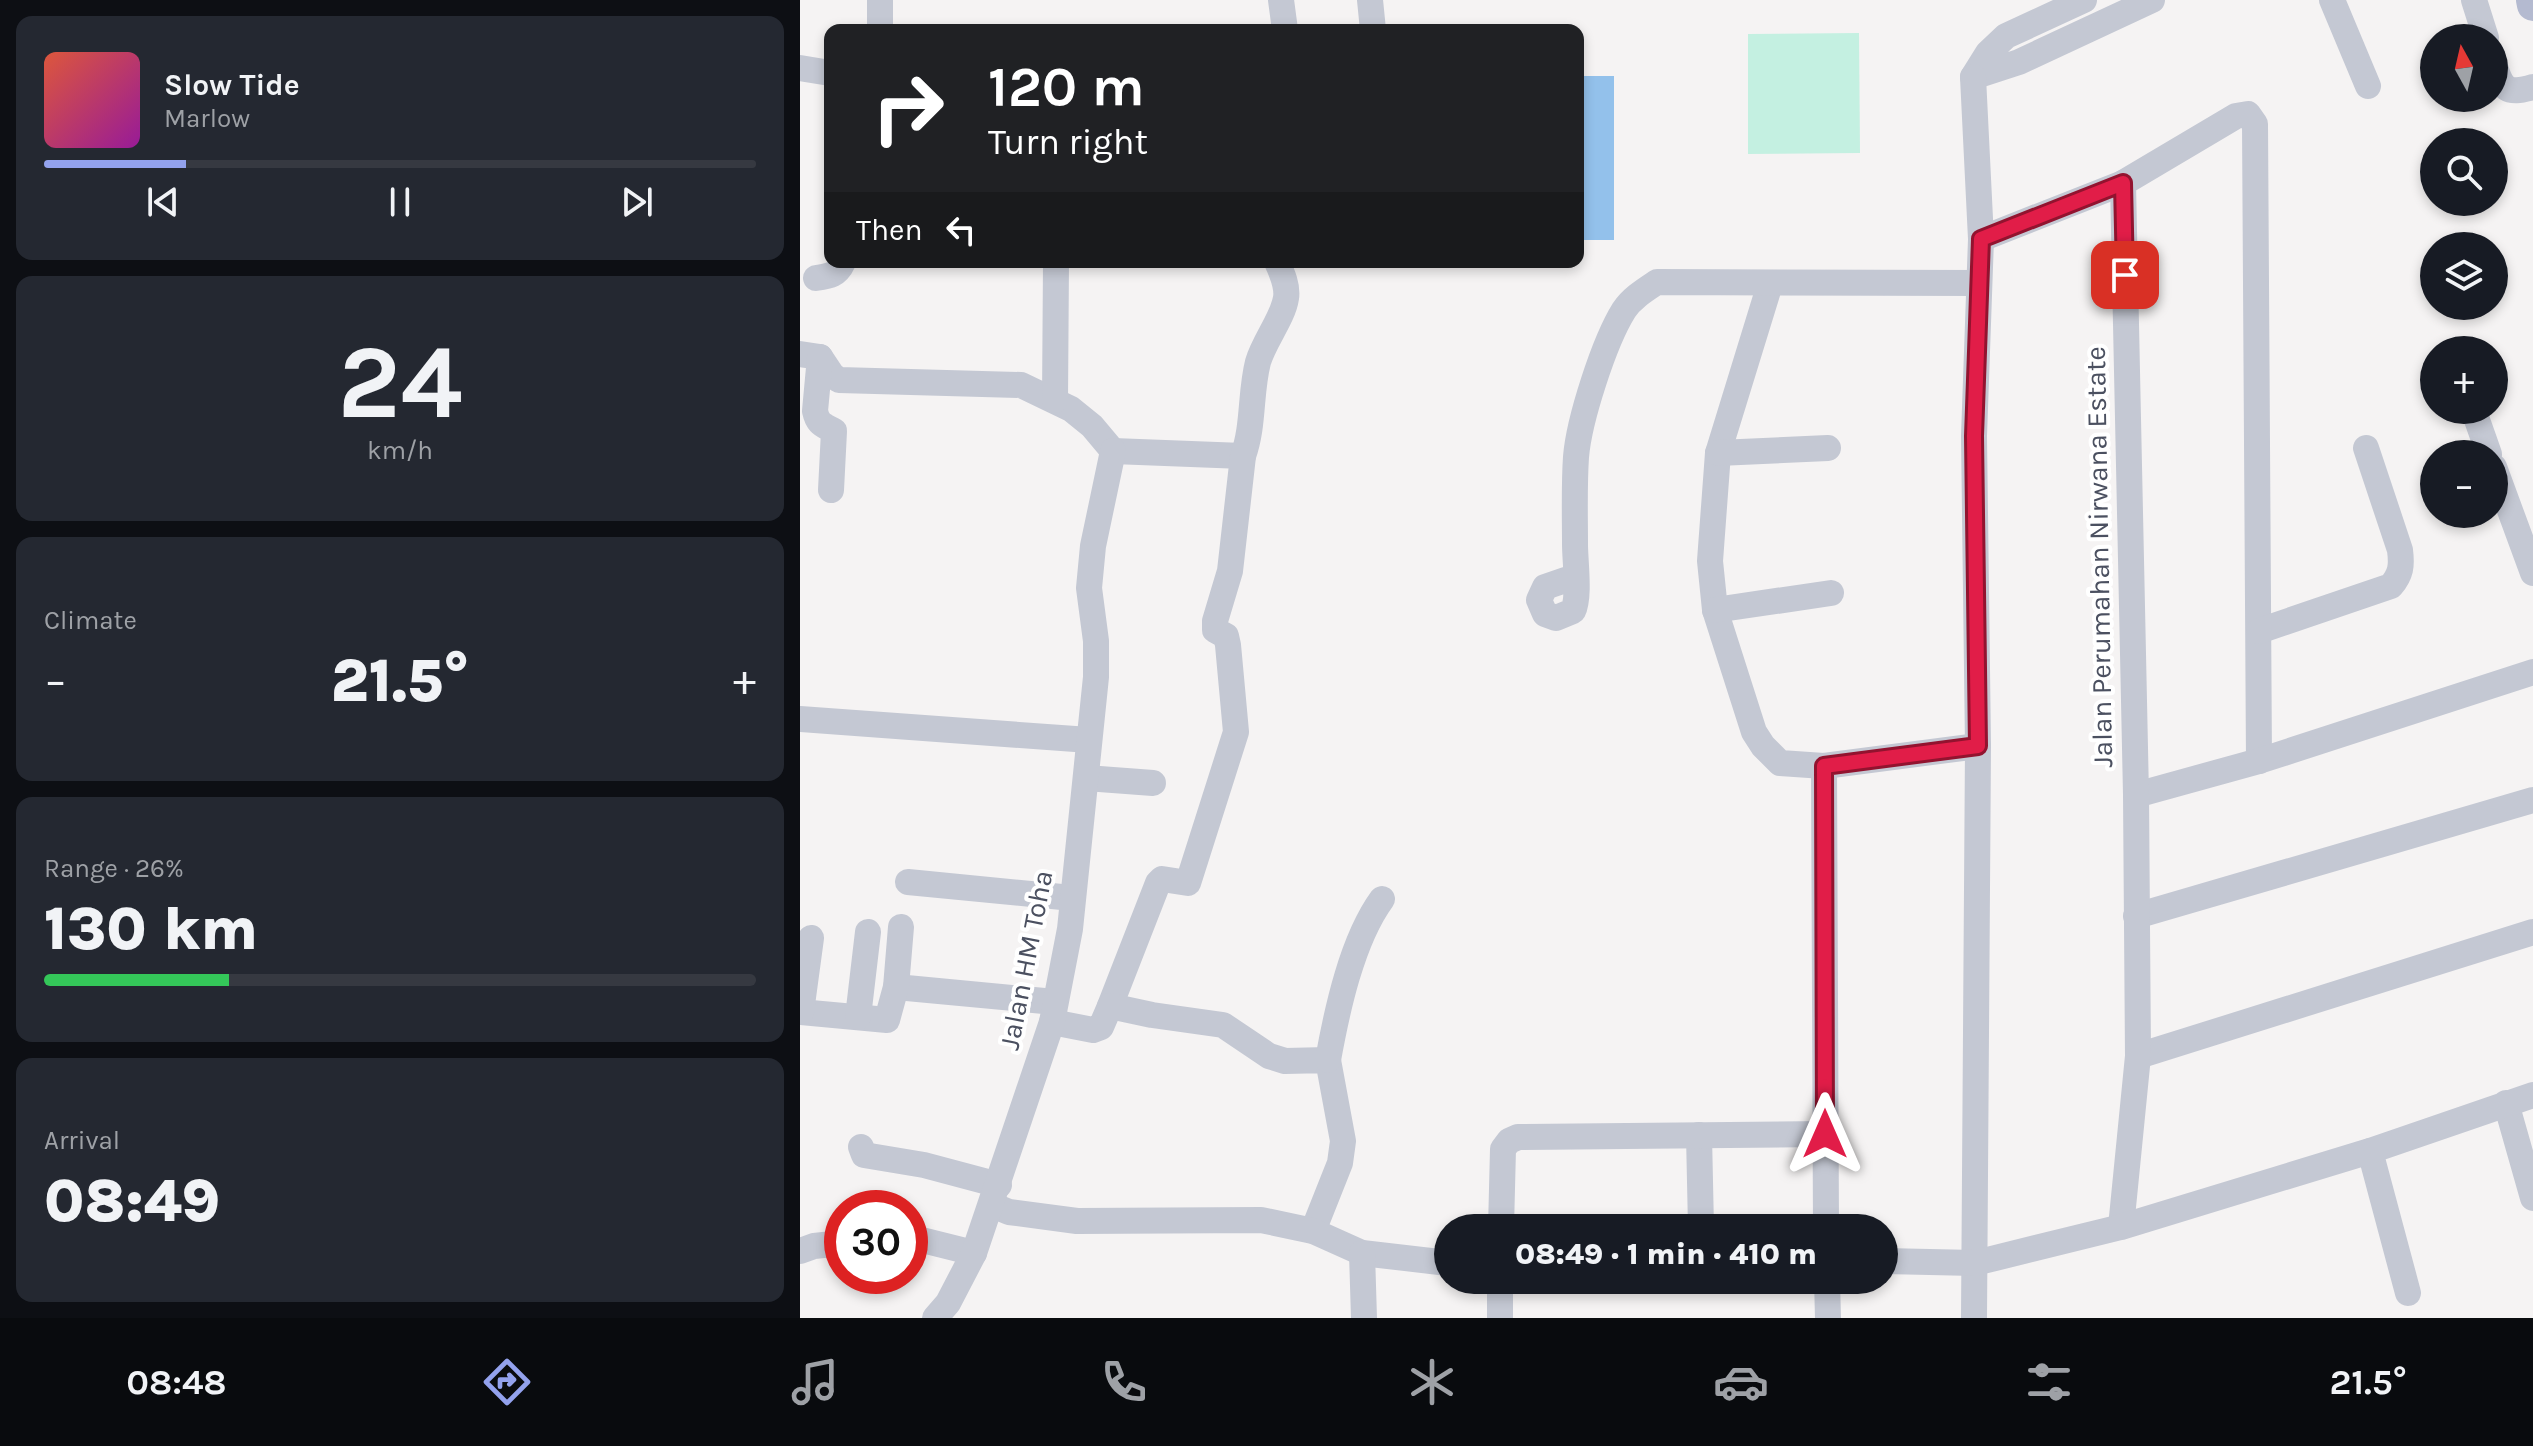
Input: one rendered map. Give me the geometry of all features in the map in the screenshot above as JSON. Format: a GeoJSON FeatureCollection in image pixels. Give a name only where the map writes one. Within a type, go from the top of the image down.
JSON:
{"type":"FeatureCollection","features":[{"type":"Feature","properties":{"kind":"street"},"geometry":{"type":"LineString","coordinates":[[880,0],[880,24]]}},
{"type":"Feature","properties":{"kind":"street"},"geometry":{"type":"LineString","coordinates":[[1281,0],[1284,24]]}},
{"type":"Feature","properties":{"kind":"street"},"geometry":{"type":"LineString","coordinates":[[1370,0],[1372,24]]}},
{"type":"Feature","properties":{"kind":"street"},"geometry":{"type":"LineString","coordinates":[[1974,1318],[1978,746],[1974,436],[1981,239],[1973,77],[1988,53],[2006,36],[2084,0]]}},
{"type":"Feature","properties":{"kind":"street"},"geometry":{"type":"LineString","coordinates":[[2332,0],[2368,86]]}},
{"type":"Feature","properties":{"kind":"street"},"geometry":{"type":"LineString","coordinates":[[2474,0],[2482,24]]}},
{"type":"Feature","properties":{"kind":"street"},"geometry":{"type":"LineString","coordinates":[[1973,77],[2019,62],[2147,1]]}},
{"type":"Feature","properties":{"kind":"street"},"geometry":{"type":"LineString","coordinates":[[800,68],[824,72]]}},
{"type":"Feature","properties":{"kind":"street"},"geometry":{"type":"LineString","coordinates":[[2508,89],[2533,87]]}},
{"type":"Feature","properties":{"kind":"street"},"geometry":{"type":"LineString","coordinates":[[1981,239],[2123,183],[2236,116],[2248,114],[2255,124],[2259,761]]}},
{"type":"Feature","properties":{"kind":"street","name":"Jalan Perumahan Nirwana Estate"},"geometry":{"type":"LineString","coordinates":[[2121,1227],[2138,1056],[2136,795],[2123,183]]}},
{"type":"Feature","properties":{"kind":"street"},"geometry":{"type":"LineString","coordinates":[[816,278],[830,276],[840,268]]}},
{"type":"Feature","properties":{"kind":"street"},"geometry":{"type":"LineString","coordinates":[[1055,400],[1056,268]]}},
{"type":"Feature","properties":{"kind":"street"},"geometry":{"type":"LineString","coordinates":[[896,987],[1054,1012],[1093,1030],[1101,1027],[1158,883],[1162,879],[1188,883],[1236,732],[1228,645],[1226,636],[1215,630],[1215,621],[1230,571],[1243,456],[1249,440],[1252,389],[1259,358],[1287,298],[1279,268]]}},
{"type":"Feature","properties":{"kind":"street"},"geometry":{"type":"LineString","coordinates":[[1574,577],[1576,455],[1593,383],[1625,309],[1657,282],[1979,283]]}},
{"type":"Feature","properties":{"kind":"street"},"geometry":{"type":"LineString","coordinates":[[1770,284],[1718,453],[1710,561],[1715,610],[1754,732],[1780,763],[1824,766],[1978,746]]}},
{"type":"Feature","properties":{"kind":"street"},"geometry":{"type":"LineString","coordinates":[[810,356],[839,380],[1021,385],[1055,400],[1092,426],[1113,451],[1243,456]]}},
{"type":"Feature","properties":{"kind":"street"},"geometry":{"type":"LineString","coordinates":[[810,356],[817,419],[824,427],[834,431],[831,490]]}},
{"type":"Feature","properties":{"kind":"street"},"geometry":{"type":"LineString","coordinates":[[1718,453],[1828,448]]}},
{"type":"Feature","properties":{"kind":"street"},"geometry":{"type":"LineString","coordinates":[[2259,631],[2391,586],[2400,576],[2400,550],[2366,448]]}},
{"type":"Feature","properties":{"kind":"street","name":"Jalan HM Toha"},"geometry":{"type":"LineString","coordinates":[[935,1318],[948,1303],[974,1253],[996,1195],[1054,1012],[1070,929],[1096,677],[1096,641],[1089,588],[1093,546],[1113,451]]}},
{"type":"Feature","properties":{"kind":"street"},"geometry":{"type":"LineString","coordinates":[[2508,505],[2533,573]]}},
{"type":"Feature","properties":{"kind":"street"},"geometry":{"type":"LineString","coordinates":[[1715,610],[1831,593]]}},
{"type":"Feature","properties":{"kind":"street","name":"Jalan Perumahan Nirwana Estate"},"geometry":{"type":"LineString","coordinates":[[2136,795],[2259,761],[2533,672]]}},
{"type":"Feature","properties":{"kind":"street"},"geometry":{"type":"LineString","coordinates":[[800,719],[1089,740]]}},
{"type":"Feature","properties":{"kind":"street"},"geometry":{"type":"LineString","coordinates":[[1824,766],[1826,1214]]}},
{"type":"Feature","properties":{"kind":"street"},"geometry":{"type":"LineString","coordinates":[[1086,778],[1153,783]]}},
{"type":"Feature","properties":{"kind":"street"},"geometry":{"type":"LineString","coordinates":[[2136,916],[2533,800]]}},
{"type":"Feature","properties":{"kind":"street"},"geometry":{"type":"LineString","coordinates":[[908,882],[1072,898]]}},
{"type":"Feature","properties":{"kind":"street"},"geometry":{"type":"LineString","coordinates":[[1313,1231],[1340,1163],[1343,1141],[1328,1060],[1337,1006],[1373,911],[1382,899]]}},
{"type":"Feature","properties":{"kind":"street"},"geometry":{"type":"LineString","coordinates":[[811,938],[800,1012],[887,1020],[896,987],[901,927]]}},
{"type":"Feature","properties":{"kind":"street"},"geometry":{"type":"LineString","coordinates":[[858,1017],[868,932]]}},
{"type":"Feature","properties":{"kind":"street"},"geometry":{"type":"LineString","coordinates":[[2138,1056],[2533,932]]}},
{"type":"Feature","properties":{"kind":"street"},"geometry":{"type":"LineString","coordinates":[[1110,1006],[1223,1025],[1269,1056],[1285,1061],[1328,1060]]}},
{"type":"Feature","properties":{"kind":"street"},"geometry":{"type":"LineString","coordinates":[[1898,1261],[1975,1263],[2121,1227],[2370,1151],[2533,1095]]}},
{"type":"Feature","properties":{"kind":"street"},"geometry":{"type":"LineString","coordinates":[[2506,1103],[2533,1198]]}},
{"type":"Feature","properties":{"kind":"street"},"geometry":{"type":"LineString","coordinates":[[1501,1214],[1503,1149],[1509,1141],[1518,1137],[1825,1134]]}},
{"type":"Feature","properties":{"kind":"street"},"geometry":{"type":"LineString","coordinates":[[1699,1135],[1701,1214]]}},
{"type":"Feature","properties":{"kind":"street"},"geometry":{"type":"LineString","coordinates":[[861,1147],[864,1155],[924,1165],[996,1195],[1009,1212],[1077,1221],[1261,1220],[1313,1231],[1362,1253],[1434,1261]]}},
{"type":"Feature","properties":{"kind":"street"},"geometry":{"type":"LineString","coordinates":[[2370,1151],[2408,1293]]}},
{"type":"Feature","properties":{"kind":"street"},"geometry":{"type":"LineString","coordinates":[[928,1242],[974,1253]]}},
{"type":"Feature","properties":{"kind":"street"},"geometry":{"type":"LineString","coordinates":[[800,1251],[824,1245]]}},
{"type":"Feature","properties":{"kind":"street"},"geometry":{"type":"LineString","coordinates":[[1362,1253],[1364,1318]]}},
{"type":"Feature","properties":{"kind":"street"},"geometry":{"type":"LineString","coordinates":[[1500,1294],[1500,1318]]}},
{"type":"Feature","properties":{"kind":"street"},"geometry":{"type":"LineString","coordinates":[[1827,1294],[1828,1318]]}},
{"type":"Feature","properties":{"kind":"green space"},"geometry":{"type":"Polygon","coordinates":[[[1859,33],[1860,153],[1748,154],[1748,34],[1859,33]]]}},
{"type":"Feature","properties":{"kind":"water"},"geometry":{"type":"Polygon","coordinates":[[[1584,76],[1614,76],[1614,240],[1584,240],[1584,76]]]}},
{"type":"Feature","properties":{"kind":"route"},"geometry":{"type":"LineString","coordinates":[[1825,1134],[1824,766],[1978,746],[1974,436],[1981,239],[2123,183],[2125,275]]}}]}
